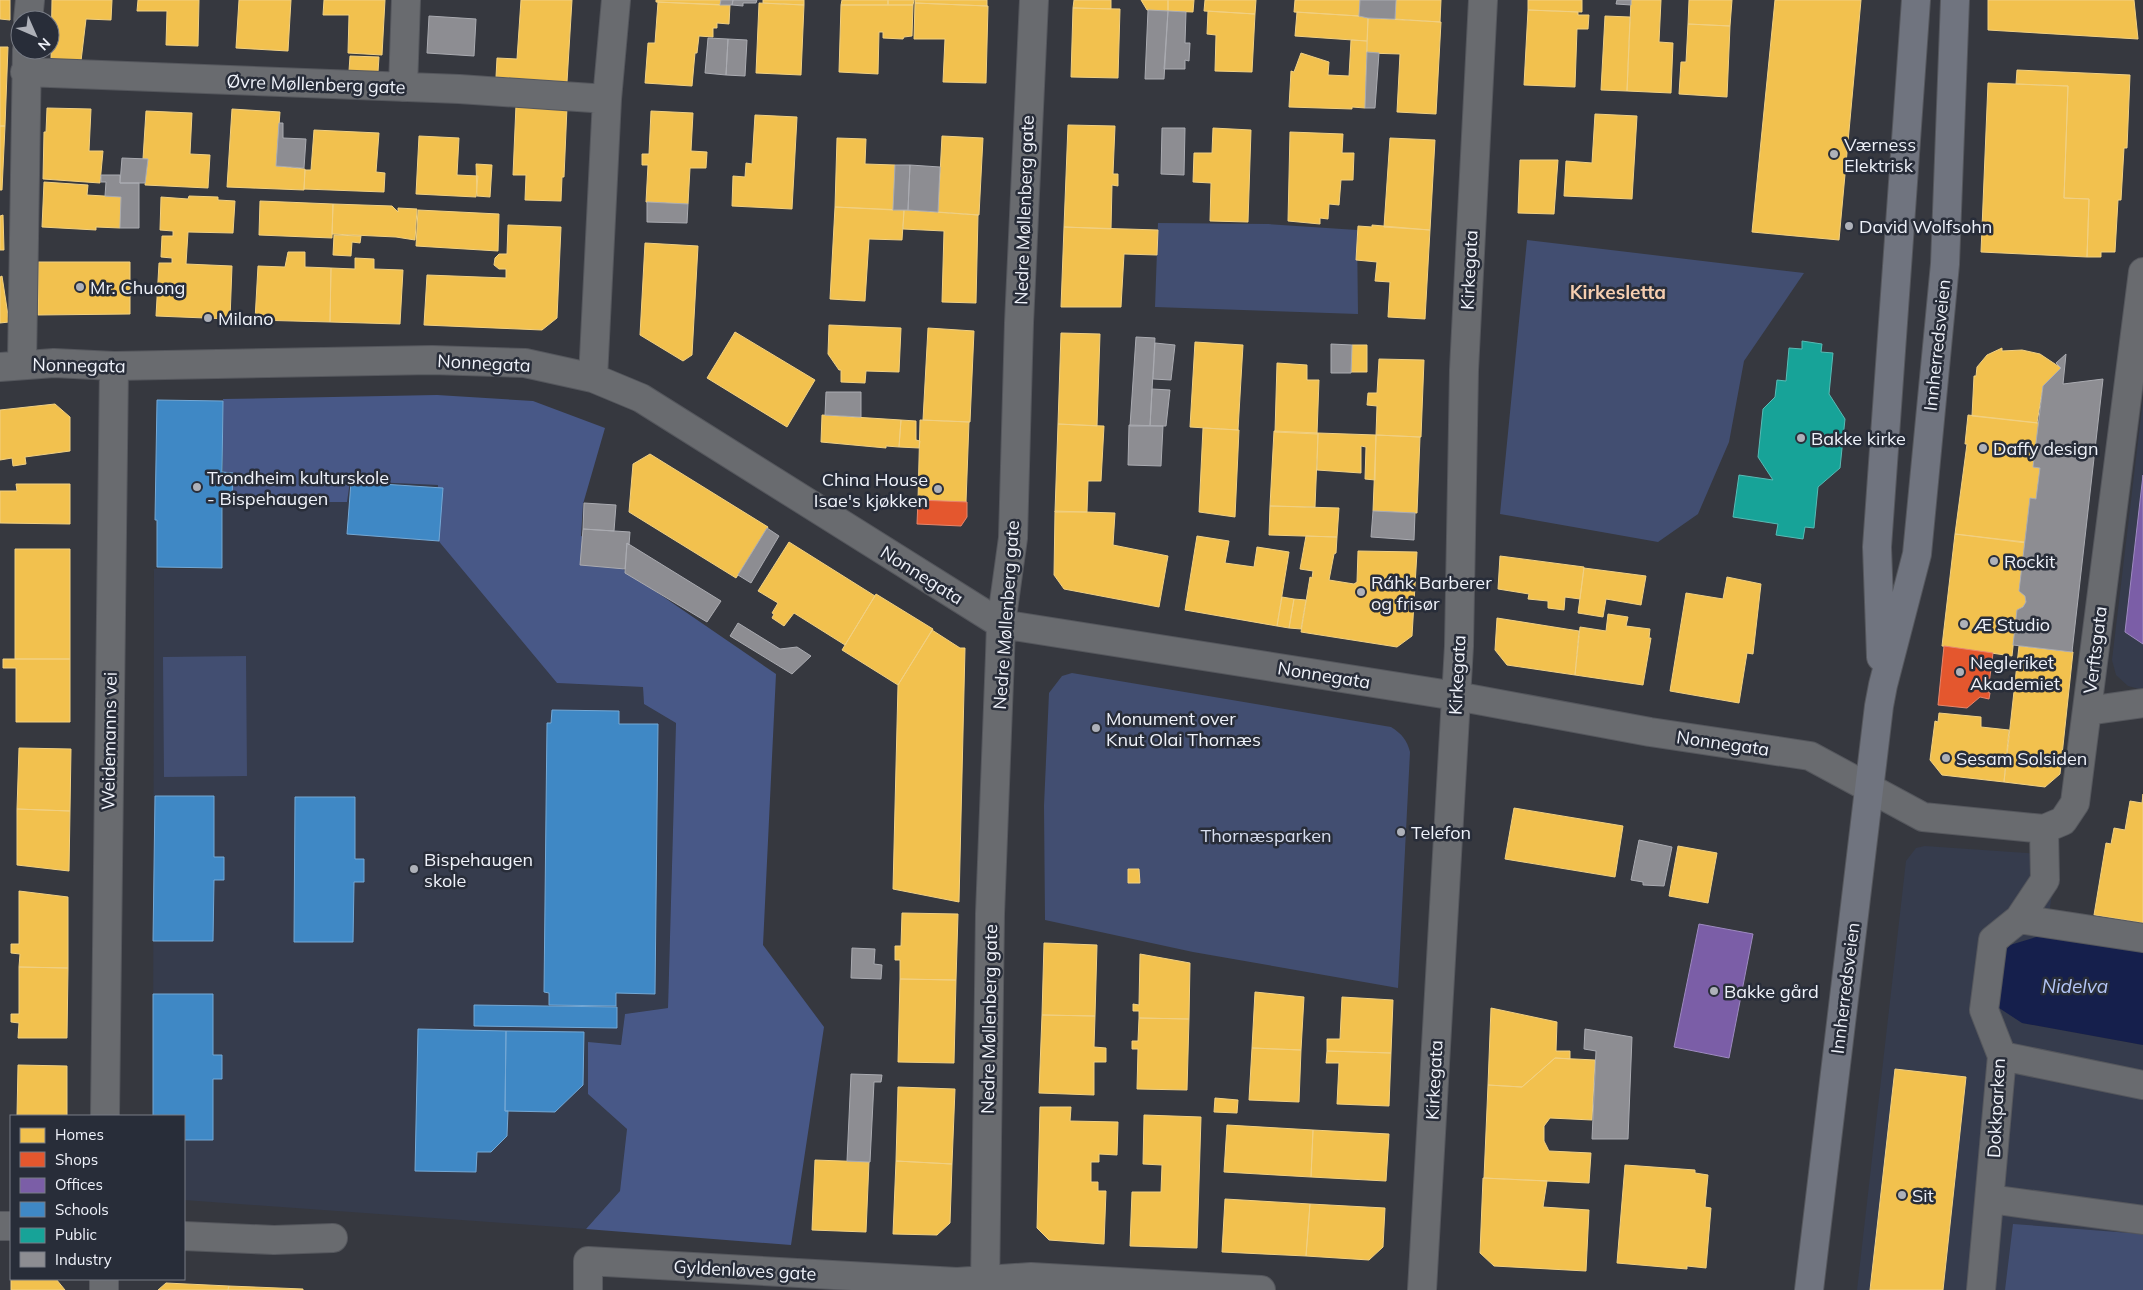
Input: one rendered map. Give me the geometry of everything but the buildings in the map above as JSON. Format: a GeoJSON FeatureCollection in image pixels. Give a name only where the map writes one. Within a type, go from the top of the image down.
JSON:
{"type":"FeatureCollection","features":[{"type":"Feature","properties":{"kind":"main road","name":"Innherredsveien"},"geometry":{"type":"LineString","coordinates":[[1882,685],[1878,547],[1916,0]]}},
{"type":"Feature","properties":{"kind":"main road","name":"Innherredsveien"},"geometry":{"type":"LineString","coordinates":[[1809,1290],[1868,788],[1882,685],[1917,554],[1945,264],[1955,0]]}},
{"type":"Feature","properties":{"kind":"street"},"geometry":{"type":"LineString","coordinates":[[403,87],[406,0]]}},
{"type":"Feature","properties":{"kind":"street"},"geometry":{"type":"LineString","coordinates":[[593,378],[607,99],[616,0]]}},
{"type":"Feature","properties":{"kind":"street","name":"Nedre Møllenberg gate"},"geometry":{"type":"LineString","coordinates":[[986,1285],[990,914],[1001,624],[1013,538],[1019,323],[1034,0]]}},
{"type":"Feature","properties":{"kind":"street","name":"Kirkegata"},"geometry":{"type":"LineString","coordinates":[[1422,1290],[1456,696],[1464,370],[1483,0]]}},
{"type":"Feature","properties":{"kind":"street"},"geometry":{"type":"LineString","coordinates":[[11,366],[26,61]]}},
{"type":"Feature","properties":{"kind":"street","name":"Øvre Møllenberg gate"},"geometry":{"type":"LineString","coordinates":[[26,61],[607,99]]}},
{"type":"Feature","properties":{"kind":"street","name":"Verftsgata"},"geometry":{"type":"LineString","coordinates":[[2044,829],[2063,821],[2075,803],[2143,272]]}},
{"type":"Feature","properties":{"kind":"street","name":"Nonnegata"},"geometry":{"type":"LineString","coordinates":[[11,366],[54,363],[114,366],[432,360],[525,363],[593,378],[641,398],[1001,624],[1456,696],[1650,732],[1810,756],[1868,788]]}},
{"type":"Feature","properties":{"kind":"street","name":"Weidemanns vei"},"geometry":{"type":"LineString","coordinates":[[105,1115],[114,366]]}},
{"type":"Feature","properties":{"kind":"street"},"geometry":{"type":"LineString","coordinates":[[2087,711],[2143,702]]}},
{"type":"Feature","properties":{"kind":"street"},"geometry":{"type":"LineString","coordinates":[[1868,788],[1923,817],[2044,829]]}},
{"type":"Feature","properties":{"kind":"street","name":"Dokkparken"},"geometry":{"type":"LineString","coordinates":[[1982,1290],[2002,1056],[1984,1010],[1993,940],[2019,919],[2045,880],[2044,829]]}},
{"type":"Feature","properties":{"kind":"street"},"geometry":{"type":"LineString","coordinates":[[2019,919],[2143,938]]}},
{"type":"Feature","properties":{"kind":"street"},"geometry":{"type":"LineString","coordinates":[[2002,1056],[2143,1085]]}},
{"type":"Feature","properties":{"kind":"street"},"geometry":{"type":"LineString","coordinates":[[1990,1200],[2143,1220]]}},
{"type":"Feature","properties":{"kind":"street"},"geometry":{"type":"LineString","coordinates":[[185,1236],[274,1240],[333,1238]]}},
{"type":"Feature","properties":{"kind":"street","name":"Gyldenløves gate"},"geometry":{"type":"LineString","coordinates":[[588,1290],[588,1261],[986,1285],[1031,1277],[1261,1290]]}},
{"type":"Feature","properties":{"kind":"shaded area"},"geometry":{"type":"Polygon","coordinates":[[[437,395],[533,401],[605,428],[583,504],[581,536],[608,543],[617,565],[776,674],[763,945],[824,1027],[791,1245],[586,1229],[620,1191],[627,1129],[588,1094],[588,1042],[621,1045],[625,1014],[668,1008],[676,723],[644,704],[643,687],[557,683],[436,538],[438,485],[350,481],[347,502],[223,502],[223,399],[437,395]]]}},
{"type":"Feature","properties":{"kind":"shaded area"},"geometry":{"type":"Polygon","coordinates":[[[2143,400],[2143,690],[2128,686],[2116,675],[2112,660],[2143,400]]]}},
{"type":"Feature","properties":{"kind":"shaded area","name":"Bispehaugen skole"},"geometry":{"type":"Polygon","coordinates":[[[349,481],[438,485],[436,538],[557,683],[643,687],[644,704],[676,723],[668,1008],[625,1014],[621,1045],[588,1043],[588,1094],[627,1129],[620,1191],[586,1229],[185,1200],[185,1115],[153,1115],[154,569],[223,569],[223,502],[347,502],[349,481]]]}},
{"type":"Feature","properties":{"kind":"shaded area"},"geometry":{"type":"Polygon","coordinates":[[[1925,846],[2041,854],[2059,849],[2046,934],[2022,1023],[2143,1045],[2143,1290],[1857,1290],[1906,861],[1916,848],[1925,846]]]}},
{"type":"Feature","properties":{"kind":"green space"},"geometry":{"type":"Polygon","coordinates":[[[1158,223],[1268,224],[1357,230],[1358,314],[1155,307],[1158,223]]]}},
{"type":"Feature","properties":{"kind":"green space"},"geometry":{"type":"Polygon","coordinates":[[[1527,240],[1804,273],[1744,361],[1729,442],[1698,514],[1658,542],[1500,514],[1527,240]]]}},
{"type":"Feature","properties":{"kind":"green space"},"geometry":{"type":"Polygon","coordinates":[[[246,656],[247,776],[164,777],[163,657],[246,656]]]}},
{"type":"Feature","properties":{"kind":"green space","name":"Thornæsparken"},"geometry":{"type":"Polygon","coordinates":[[[1072,673],[1391,727],[1401,735],[1406,741],[1410,752],[1398,988],[1193,952],[1045,920],[1044,806],[1049,693],[1062,676],[1072,673]]]}},
{"type":"Feature","properties":{"kind":"green space"},"geometry":{"type":"Polygon","coordinates":[[[2013,1224],[2143,1234],[2143,1290],[2005,1290],[2013,1224]]]}},
{"type":"Feature","properties":{"kind":"water","name":"Nidelva"},"geometry":{"type":"Polygon","coordinates":[[[2046,934],[2143,951],[2143,1045],[2022,1023],[1996,1006],[2002,955],[2010,945],[2046,934]]]}},
{"type":"Feature","properties":{"kind":"place","name":"Værness Elektrisk"},"geometry":{"type":"Point","coordinates":[1834,154]}},
{"type":"Feature","properties":{"kind":"place","name":"David Wolfsohn"},"geometry":{"type":"Point","coordinates":[1849,226]}},
{"type":"Feature","properties":{"kind":"place","name":"Mr. Chuong"},"geometry":{"type":"Point","coordinates":[80,287]}},
{"type":"Feature","properties":{"kind":"place","name":"Milano"},"geometry":{"type":"Point","coordinates":[208,318]}},
{"type":"Feature","properties":{"kind":"place","name":"Bakke kirke"},"geometry":{"type":"Point","coordinates":[1801,438]}},
{"type":"Feature","properties":{"kind":"place","name":"Daffy design"},"geometry":{"type":"Point","coordinates":[1983,448]}},
{"type":"Feature","properties":{"kind":"place","name":"Trondheim kulturskole - Bispehaugen"},"geometry":{"type":"Point","coordinates":[197,487]}},
{"type":"Feature","properties":{"kind":"place","name":"China House Isae's kjøkken"},"geometry":{"type":"Point","coordinates":[938,489]}},
{"type":"Feature","properties":{"kind":"place","name":"Rockit"},"geometry":{"type":"Point","coordinates":[1994,561]}},
{"type":"Feature","properties":{"kind":"place","name":"Ráhk Barberer og frisør"},"geometry":{"type":"Point","coordinates":[1361,592]}},
{"type":"Feature","properties":{"kind":"place","name":"Æ Studio"},"geometry":{"type":"Point","coordinates":[1964,624]}},
{"type":"Feature","properties":{"kind":"place","name":"Negleriket Akademiet"},"geometry":{"type":"Point","coordinates":[1960,672]}},
{"type":"Feature","properties":{"kind":"place","name":"Monument over Knut Olai Thornæs"},"geometry":{"type":"Point","coordinates":[1096,728]}},
{"type":"Feature","properties":{"kind":"place","name":"Sesam Solsiden"},"geometry":{"type":"Point","coordinates":[1946,758]}},
{"type":"Feature","properties":{"kind":"place","name":"Telefon"},"geometry":{"type":"Point","coordinates":[1401,832]}},
{"type":"Feature","properties":{"kind":"place","name":"Bispehaugen skole"},"geometry":{"type":"Point","coordinates":[414,869]}},
{"type":"Feature","properties":{"kind":"place","name":"Bakke gård"},"geometry":{"type":"Point","coordinates":[1714,991]}},
{"type":"Feature","properties":{"kind":"place","name":"Sit"},"geometry":{"type":"Point","coordinates":[1902,1195]}},
{"type":"Feature","properties":{"kind":"district","name":"Kirkesletta"},"geometry":{"type":"Point","coordinates":[1618,292]}}]}
